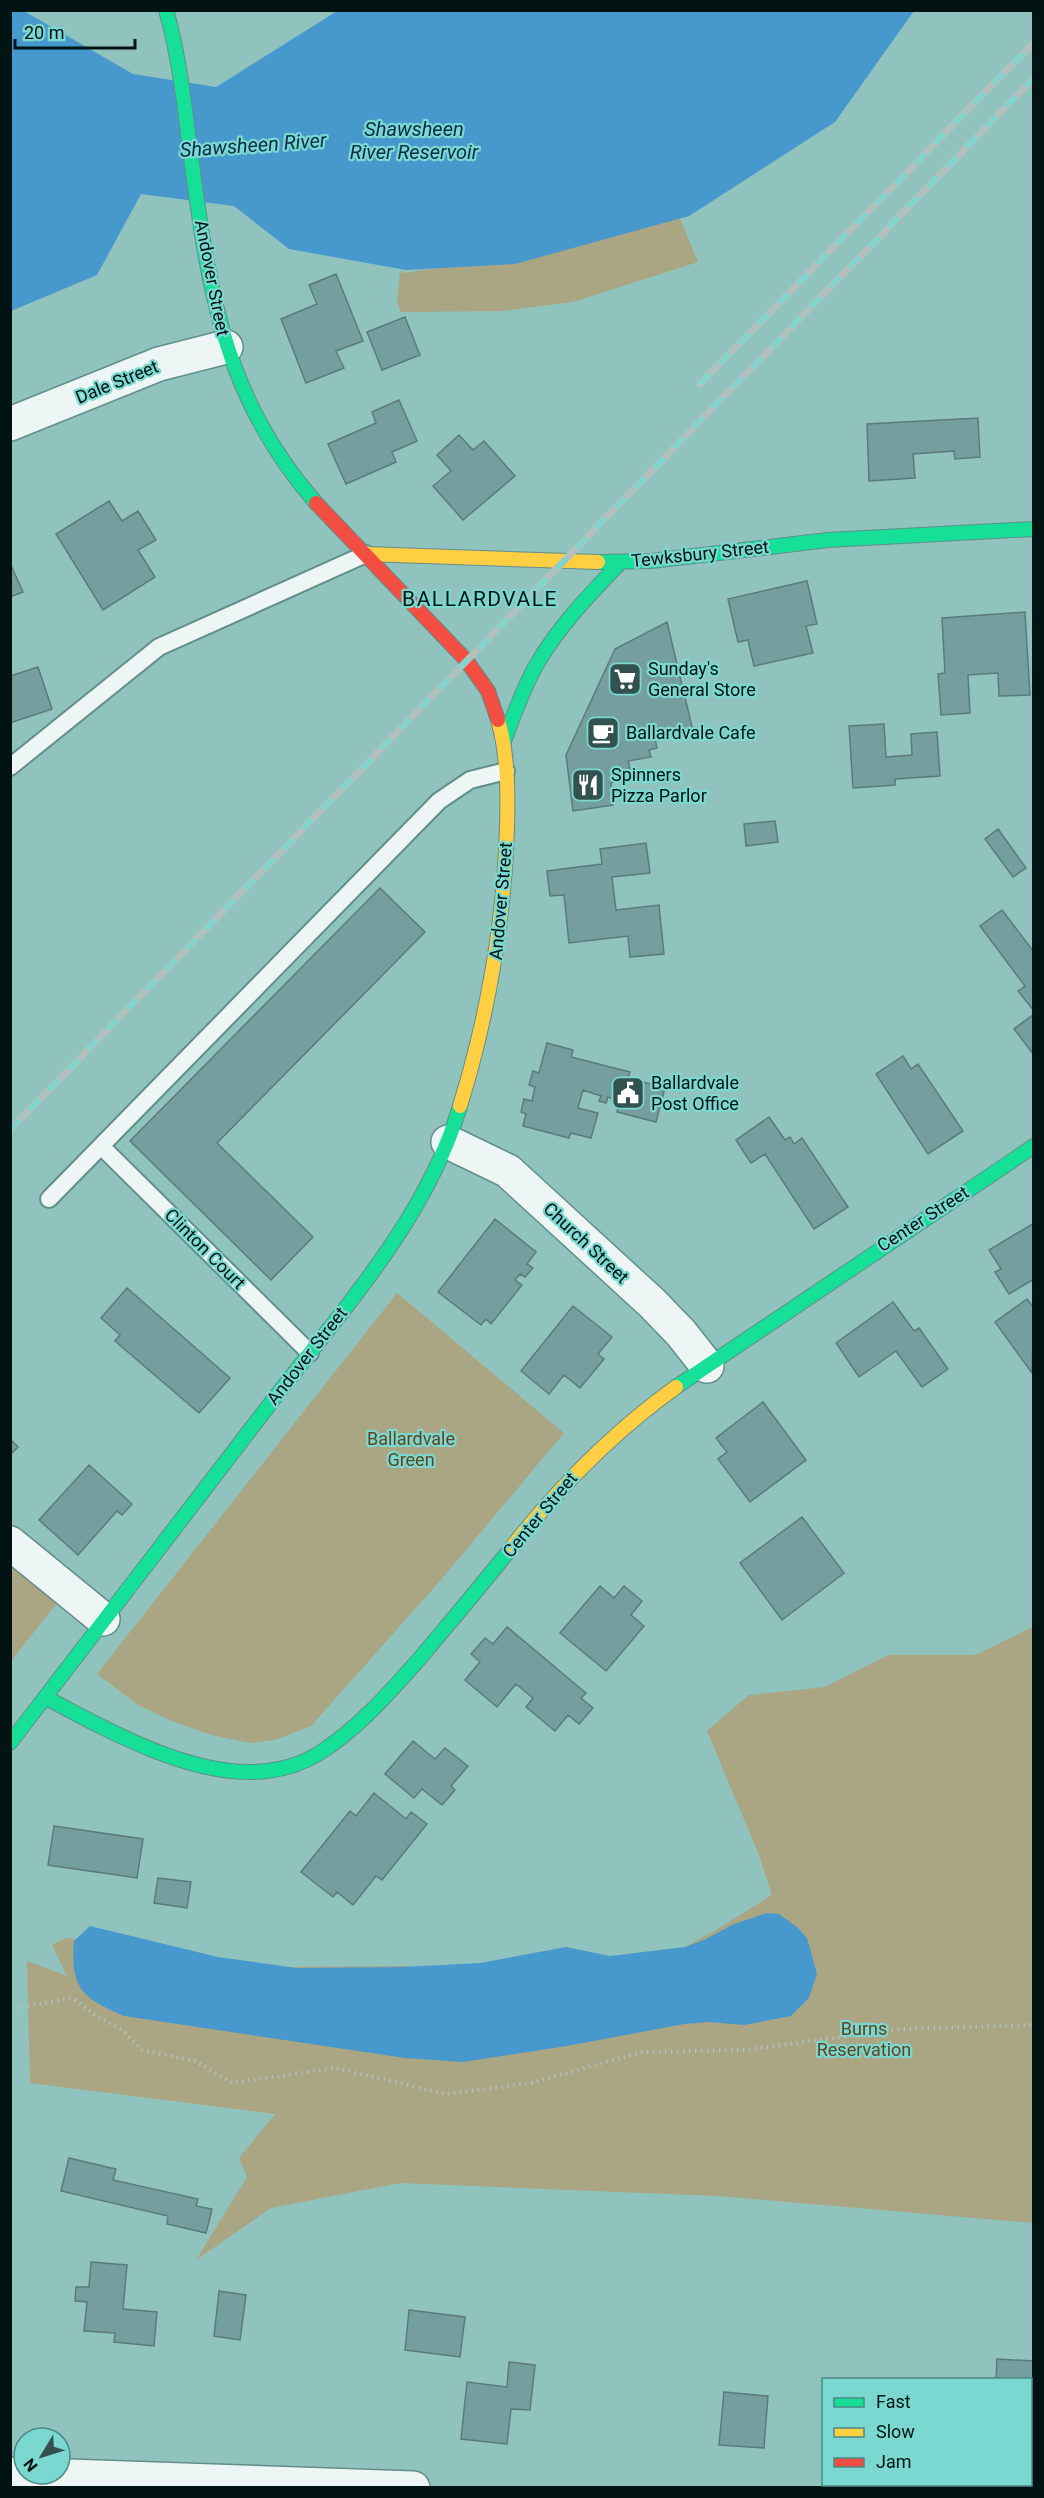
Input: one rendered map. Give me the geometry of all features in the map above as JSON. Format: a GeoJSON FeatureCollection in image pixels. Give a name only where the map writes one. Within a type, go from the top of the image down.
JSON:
{"type":"FeatureCollection","features":[{"type":"Feature","properties":{"kind":"street","name":"Andover Street"},"geometry":{"type":"LineString","coordinates":[[10,1743],[103,1619],[310,1353],[396,1237],[429,1181],[448,1142],[468,1079],[493,980],[506,865],[504,741],[494,706],[478,675],[366,554],[320,509],[277,451],[249,404],[226,347],[217,317],[203,242],[172,12]]}},
{"type":"Feature","properties":{"kind":"street","name":"Dale Street"},"geometry":{"type":"LineString","coordinates":[[10,424],[159,364],[226,347]]}},
{"type":"Feature","properties":{"kind":"street","name":"Tewksbury Street"},"geometry":{"type":"LineString","coordinates":[[366,554],[620,563],[828,540],[1034,529]]}},
{"type":"Feature","properties":{"kind":"street"},"geometry":{"type":"LineString","coordinates":[[504,741],[522,692],[543,652],[573,613],[620,563]]}},
{"type":"Feature","properties":{"kind":"street","name":"Church Street"},"geometry":{"type":"LineString","coordinates":[[448,1142],[497,1164],[514,1176],[652,1304],[681,1333],[707,1366]]}},
{"type":"Feature","properties":{"kind":"street","name":"Center Street"},"geometry":{"type":"LineString","coordinates":[[45,1697],[116,1734],[166,1755],[203,1765],[231,1770],[258,1771],[283,1768],[310,1758],[356,1723],[412,1666],[492,1574],[556,1493],[586,1461],[639,1416],[845,1271],[1034,1146]]}},
{"type":"Feature","properties":{"kind":"street"},"geometry":{"type":"LineString","coordinates":[[10,1543],[103,1619]]}},
{"type":"Feature","properties":{"kind":"street"},"geometry":{"type":"LineString","coordinates":[[10,2474],[413,2487]]}},
{"type":"Feature","properties":{"kind":"lane"},"geometry":{"type":"LineString","coordinates":[[10,767],[159,647],[366,554]]}},
{"type":"Feature","properties":{"kind":"lane"},"geometry":{"type":"LineString","coordinates":[[49,1198],[439,801],[470,780],[506,771]]}},
{"type":"Feature","properties":{"kind":"lane","name":"Clinton Court"},"geometry":{"type":"LineString","coordinates":[[101,1146],[310,1353]]}},
{"type":"Feature","properties":{"kind":"path"},"geometry":{"type":"LineString","coordinates":[[10,2009],[72,1998],[95,2015],[122,2030],[142,2050],[196,2061],[232,2083],[335,2068],[446,2094],[531,2083],[642,2052],[745,2050],[903,2029],[1034,2025]]}},
{"type":"Feature","properties":{"kind":"green space"},"geometry":{"type":"Polygon","coordinates":[[[677,211],[698,262],[573,302],[501,311],[401,312],[397,302],[400,271],[405,273],[498,258],[677,211]]]}},
{"type":"Feature","properties":{"kind":"green space","name":"Ballardvale Green"},"geometry":{"type":"Polygon","coordinates":[[[397,1293],[564,1433],[439,1582],[311,1726],[275,1740],[250,1743],[211,1735],[169,1720],[138,1705],[97,1674],[397,1293]]]}},
{"type":"Feature","properties":{"kind":"green space"},"geometry":{"type":"Polygon","coordinates":[[[11,1565],[57,1603],[11,1661],[11,1565]]]}},
{"type":"Feature","properties":{"kind":"green space","name":"Burns Reservation"},"geometry":{"type":"Polygon","coordinates":[[[1033,1627],[1033,2223],[718,2196],[400,2183],[271,2208],[196,2260],[247,2177],[239,2158],[275,2114],[30,2083],[27,1961],[67,1976],[52,1945],[65,1938],[124,1943],[179,1957],[286,1967],[405,1966],[460,1972],[669,1956],[772,1895],[759,1855],[707,1731],[749,1695],[825,1687],[888,1655],[975,1655],[1033,1627]]]}},
{"type":"Feature","properties":{"kind":"water","name":"Shawsheen River Reservoir"},"geometry":{"type":"Polygon","coordinates":[[[11,11],[24,11],[133,74],[216,87],[337,11],[914,11],[835,122],[689,216],[515,264],[406,270],[289,249],[234,206],[141,194],[97,275],[11,311],[11,11]]]}},
{"type":"Feature","properties":{"kind":"water"},"geometry":{"type":"Polygon","coordinates":[[[767,1913],[779,1914],[807,1938],[817,1974],[809,1998],[791,2016],[744,2025],[709,2022],[684,2024],[567,2046],[463,2062],[405,2058],[124,2016],[98,2003],[82,1989],[77,1981],[73,1957],[74,1941],[90,1926],[218,1957],[296,1968],[404,1967],[480,1963],[566,1947],[610,1956],[685,1947],[734,1924],[767,1913]]]}},
{"type":"Feature","properties":{"kind":"building"},"geometry":{"type":"Polygon","coordinates":[[[336,274],[363,341],[336,351],[344,368],[306,383],[281,319],[317,304],[309,285],[336,274]]]}},
{"type":"Feature","properties":{"kind":"building"},"geometry":{"type":"Polygon","coordinates":[[[405,317],[420,355],[382,370],[367,332],[405,317]]]}},
{"type":"Feature","properties":{"kind":"building"},"geometry":{"type":"Polygon","coordinates":[[[399,400],[417,441],[392,452],[396,462],[346,484],[328,444],[376,423],[372,412],[399,400]]]}},
{"type":"Feature","properties":{"kind":"building"},"geometry":{"type":"Polygon","coordinates":[[[978,418],[980,457],[955,459],[954,451],[913,454],[915,478],[869,481],[867,424],[978,418]]]}},
{"type":"Feature","properties":{"kind":"building"},"geometry":{"type":"Polygon","coordinates":[[[459,435],[473,450],[484,441],[515,476],[463,520],[433,486],[451,471],[437,455],[459,435]]]}},
{"type":"Feature","properties":{"kind":"building"},"geometry":{"type":"Polygon","coordinates":[[[109,501],[122,521],[138,511],[156,540],[138,550],[155,577],[103,610],[56,534],[109,501]]]}},
{"type":"Feature","properties":{"kind":"building"},"geometry":{"type":"Polygon","coordinates":[[[10,563],[23,592],[10,597],[10,563]]]}},
{"type":"Feature","properties":{"kind":"building"},"geometry":{"type":"Polygon","coordinates":[[[807,581],[817,624],[806,626],[813,653],[754,666],[748,640],[738,642],[728,599],[807,581]]]}},
{"type":"Feature","properties":{"kind":"building"},"geometry":{"type":"Polygon","coordinates":[[[1025,612],[1030,695],[999,696],[998,673],[968,675],[970,713],[941,715],[938,674],[945,673],[942,618],[1025,612]]]}},
{"type":"Feature","properties":{"kind":"building"},"geometry":{"type":"Polygon","coordinates":[[[667,622],[694,735],[655,739],[657,748],[649,750],[651,757],[628,761],[631,773],[611,783],[613,805],[573,811],[566,755],[615,649],[667,622]]]}},
{"type":"Feature","properties":{"kind":"building"},"geometry":{"type":"Polygon","coordinates":[[[38,667],[52,709],[10,723],[10,676],[38,667]]]}},
{"type":"Feature","properties":{"kind":"building"},"geometry":{"type":"Polygon","coordinates":[[[884,724],[886,757],[912,755],[911,734],[937,732],[940,776],[895,779],[895,785],[853,788],[849,726],[884,724]]]}},
{"type":"Feature","properties":{"kind":"building"},"geometry":{"type":"Polygon","coordinates":[[[775,821],[778,842],[746,846],[744,824],[775,821]]]}},
{"type":"Feature","properties":{"kind":"building"},"geometry":{"type":"Polygon","coordinates":[[[998,829],[1026,868],[1013,877],[985,839],[998,829]]]}},
{"type":"Feature","properties":{"kind":"building"},"geometry":{"type":"Polygon","coordinates":[[[646,843],[650,873],[612,877],[616,910],[659,905],[664,954],[630,957],[628,936],[569,943],[564,895],[550,896],[547,871],[602,864],[600,849],[646,843]]]}},
{"type":"Feature","properties":{"kind":"building"},"geometry":{"type":"Polygon","coordinates":[[[380,888],[425,932],[217,1143],[313,1237],[271,1280],[130,1141],[380,888]]]}},
{"type":"Feature","properties":{"kind":"building"},"geometry":{"type":"Polygon","coordinates":[[[1002,910],[1034,952],[1034,1011],[1018,991],[1025,986],[980,926],[1002,910]]]}},
{"type":"Feature","properties":{"kind":"building"},"geometry":{"type":"Polygon","coordinates":[[[1034,1014],[1034,1055],[1014,1029],[1034,1014]]]}},
{"type":"Feature","properties":{"kind":"building","name":"Ballardvale Post Office"},"geometry":{"type":"Polygon","coordinates":[[[547,1043],[573,1050],[571,1057],[630,1072],[628,1078],[665,1088],[656,1122],[617,1112],[620,1101],[608,1097],[606,1103],[599,1101],[601,1096],[583,1090],[578,1108],[598,1113],[591,1138],[571,1133],[569,1138],[523,1126],[526,1114],[521,1112],[524,1099],[532,1101],[535,1087],[529,1085],[533,1071],[539,1073],[547,1043]]]}},
{"type":"Feature","properties":{"kind":"building"},"geometry":{"type":"Polygon","coordinates":[[[903,1056],[911,1069],[918,1064],[963,1131],[928,1154],[876,1074],[903,1056]]]}},
{"type":"Feature","properties":{"kind":"building"},"geometry":{"type":"Polygon","coordinates":[[[769,1117],[785,1140],[790,1137],[794,1144],[802,1138],[848,1207],[814,1229],[765,1154],[751,1163],[736,1140],[769,1117]]]}},
{"type":"Feature","properties":{"kind":"building"},"geometry":{"type":"Polygon","coordinates":[[[495,1219],[536,1252],[527,1264],[533,1268],[525,1277],[520,1274],[515,1280],[522,1285],[491,1324],[486,1319],[481,1325],[438,1292],[495,1219]]]}},
{"type":"Feature","properties":{"kind":"building"},"geometry":{"type":"Polygon","coordinates":[[[1034,1223],[1034,1279],[1009,1294],[995,1272],[1001,1269],[989,1250],[1034,1223]]]}},
{"type":"Feature","properties":{"kind":"building"},"geometry":{"type":"Polygon","coordinates":[[[127,1288],[230,1378],[199,1413],[115,1341],[120,1335],[101,1318],[127,1288]]]}},
{"type":"Feature","properties":{"kind":"building"},"geometry":{"type":"Polygon","coordinates":[[[1027,1299],[1034,1308],[1032,1373],[995,1322],[1027,1299]]]}},
{"type":"Feature","properties":{"kind":"building"},"geometry":{"type":"Polygon","coordinates":[[[893,1302],[914,1331],[919,1328],[948,1369],[922,1387],[896,1351],[859,1377],[836,1343],[893,1302]]]}},
{"type":"Feature","properties":{"kind":"building"},"geometry":{"type":"Polygon","coordinates":[[[573,1306],[612,1337],[598,1354],[604,1359],[580,1388],[564,1375],[549,1394],[521,1371],[573,1306]]]}},
{"type":"Feature","properties":{"kind":"building"},"geometry":{"type":"Polygon","coordinates":[[[763,1402],[806,1460],[750,1502],[718,1459],[727,1452],[716,1438],[763,1402]]]}},
{"type":"Feature","properties":{"kind":"building"},"geometry":{"type":"Polygon","coordinates":[[[10,1439],[18,1447],[10,1455],[10,1439]]]}},
{"type":"Feature","properties":{"kind":"building"},"geometry":{"type":"Polygon","coordinates":[[[89,1465],[132,1504],[122,1515],[117,1511],[78,1555],[39,1520],[89,1465]]]}},
{"type":"Feature","properties":{"kind":"building"},"geometry":{"type":"Polygon","coordinates":[[[802,1517],[844,1573],[782,1620],[740,1563],[802,1517]]]}},
{"type":"Feature","properties":{"kind":"building"},"geometry":{"type":"Polygon","coordinates":[[[600,1586],[614,1598],[624,1586],[642,1601],[631,1615],[644,1626],[606,1671],[560,1633],[600,1586]]]}},
{"type":"Feature","properties":{"kind":"building"},"geometry":{"type":"Polygon","coordinates":[[[507,1627],[586,1693],[581,1698],[593,1708],[579,1724],[568,1715],[555,1731],[526,1707],[533,1698],[516,1684],[497,1707],[465,1680],[480,1662],[471,1654],[485,1638],[493,1644],[507,1627]]]}},
{"type":"Feature","properties":{"kind":"building"},"geometry":{"type":"Polygon","coordinates":[[[413,1741],[435,1759],[445,1748],[468,1766],[451,1786],[455,1790],[442,1805],[422,1789],[414,1798],[385,1774],[413,1741]]]}},
{"type":"Feature","properties":{"kind":"building"},"geometry":{"type":"Polygon","coordinates":[[[374,1793],[406,1819],[411,1812],[427,1824],[382,1880],[376,1876],[353,1905],[337,1892],[333,1897],[301,1872],[350,1811],[356,1816],[374,1793]]]}},
{"type":"Feature","properties":{"kind":"building"},"geometry":{"type":"Polygon","coordinates":[[[54,1826],[143,1839],[137,1878],[48,1865],[54,1826]]]}},
{"type":"Feature","properties":{"kind":"building"},"geometry":{"type":"Polygon","coordinates":[[[158,1878],[191,1882],[187,1908],[154,1903],[158,1878]]]}},
{"type":"Feature","properties":{"kind":"building"},"geometry":{"type":"Polygon","coordinates":[[[69,2158],[116,2169],[113,2180],[198,2199],[196,2206],[212,2209],[206,2233],[167,2224],[168,2216],[61,2191],[69,2158]]]}},
{"type":"Feature","properties":{"kind":"building"},"geometry":{"type":"Polygon","coordinates":[[[91,2262],[127,2265],[123,2309],[157,2312],[154,2346],[114,2342],[115,2333],[84,2331],[87,2302],[75,2301],[76,2287],[89,2287],[91,2262]]]}},
{"type":"Feature","properties":{"kind":"building"},"geometry":{"type":"Polygon","coordinates":[[[219,2291],[246,2295],[240,2340],[214,2336],[219,2291]]]}},
{"type":"Feature","properties":{"kind":"building"},"geometry":{"type":"Polygon","coordinates":[[[409,2310],[465,2317],[460,2357],[405,2350],[409,2310]]]}},
{"type":"Feature","properties":{"kind":"building"},"geometry":{"type":"Polygon","coordinates":[[[997,2359],[1034,2361],[1034,2452],[1032,2452],[1032,2378],[996,2378],[997,2359]]]}},
{"type":"Feature","properties":{"kind":"building"},"geometry":{"type":"Polygon","coordinates":[[[509,2362],[535,2365],[530,2410],[511,2409],[507,2444],[461,2439],[467,2382],[507,2387],[509,2362]]]}},
{"type":"Feature","properties":{"kind":"building"},"geometry":{"type":"Polygon","coordinates":[[[724,2392],[768,2396],[764,2448],[719,2445],[724,2392]]]}},
{"type":"Feature","properties":{"kind":"railway"},"geometry":{"type":"LineString","coordinates":[[700,384],[1034,42]]}},
{"type":"Feature","properties":{"kind":"railway"},"geometry":{"type":"LineString","coordinates":[[10,1130],[1034,78]]}},
{"type":"Feature","properties":{"kind":"traffic: fast"},"geometry":{"type":"LineString","coordinates":[[166,10],[181,79],[204,247],[224,337],[259,421],[284,462],[316,503]]}},
{"type":"Feature","properties":{"kind":"traffic: fast"},"geometry":{"type":"LineString","coordinates":[[598,562],[651,561],[828,540],[1034,529]]}},
{"type":"Feature","properties":{"kind":"traffic: fast"},"geometry":{"type":"LineString","coordinates":[[504,741],[527,682],[546,650],[576,611],[620,563]]}},
{"type":"Feature","properties":{"kind":"traffic: fast"},"geometry":{"type":"LineString","coordinates":[[10,1743],[380,1261],[427,1186],[460,1106]]}},
{"type":"Feature","properties":{"kind":"traffic: fast"},"geometry":{"type":"LineString","coordinates":[[676,1387],[1034,1146]]}},
{"type":"Feature","properties":{"kind":"traffic: fast"},"geometry":{"type":"LineString","coordinates":[[45,1697],[95,1724],[152,1750],[211,1768],[240,1772],[267,1771],[294,1765],[333,1744],[373,1709],[421,1657],[511,1548]]}},
{"type":"Feature","properties":{"kind":"traffic: slow"},"geometry":{"type":"LineString","coordinates":[[366,554],[598,562]]}},
{"type":"Feature","properties":{"kind":"traffic: slow"},"geometry":{"type":"LineString","coordinates":[[460,1106],[479,1038],[493,969],[502,899],[507,828],[507,787],[506,760],[498,720]]}},
{"type":"Feature","properties":{"kind":"traffic: slow"},"geometry":{"type":"LineString","coordinates":[[511,1548],[548,1503],[588,1462],[630,1423],[676,1387]]}},
{"type":"Feature","properties":{"kind":"traffic: jam"},"geometry":{"type":"LineString","coordinates":[[316,503],[466,660],[488,691],[498,720]]}},
{"type":"Feature","properties":{"kind":"place","name":"Sunday's General Store"},"geometry":{"type":"Point","coordinates":[625,679]}},
{"type":"Feature","properties":{"kind":"place","name":"Ballardvale Cafe"},"geometry":{"type":"Point","coordinates":[603,733]}},
{"type":"Feature","properties":{"kind":"place","name":"Spinners Pizza Parlor"},"geometry":{"type":"Point","coordinates":[588,785]}},
{"type":"Feature","properties":{"kind":"place","name":"Ballardvale Post Office"},"geometry":{"type":"Point","coordinates":[628,1093]}},
{"type":"Feature","properties":{"kind":"district","name":"BALLARDVALE"},"geometry":{"type":"Point","coordinates":[480,599]}},
{"type":"Feature","properties":{"kind":"water label","name":"Shawsheen River"},"geometry":{"type":"Point","coordinates":[253,145]}}]}
